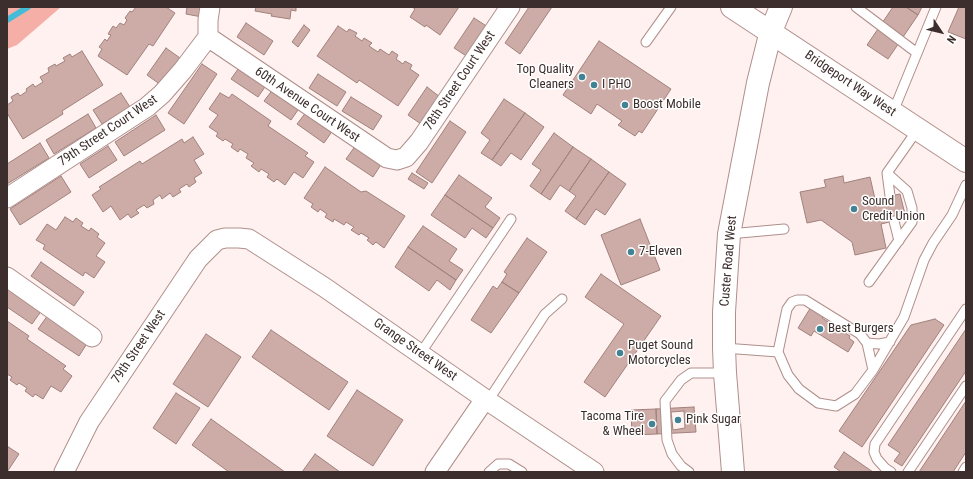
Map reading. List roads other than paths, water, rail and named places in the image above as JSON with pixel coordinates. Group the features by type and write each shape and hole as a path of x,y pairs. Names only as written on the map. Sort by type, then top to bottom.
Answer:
{"main road":[{"name":"Bridgeport Way West","path":"732,7 966,161"},
{"name":"Custer Road West","path":"733,472 724,373 724,312 729,234 758,83 771,32 781,7"}],"street":[{"path":"208,37 210,7"},
{"name":"78th Street Court West","path":"409,154 420,142 510,7"},
{"name":"60th Avenue Court West","path":"208,37 386,158 397,160 406,157 409,154"},
{"name":"79th Street Court West","path":"7,198 148,107 162,94 183,70 208,37"},
{"name":"Grange Street West","path":"231,238 248,239 324,287 594,472"},
{"name":"79th Street West","path":"67,471 80,437 89,422 198,259 218,240 231,238"},
{"path":"7,277 92,337"},
{"path":"435,472 487,400"}],"lane":[{"path":"646,42 671,7"},
{"path":"856,7 917,53"},
{"path":"893,112 936,7"},
{"path":"890,196 886,173 918,129"},
{"path":"869,282 912,222 912,208 907,191 886,173"},
{"path":"873,370 867,343 860,334 805,300 797,300 792,302 787,309 778,352 788,375 799,389 818,403 836,406 855,394 873,370 890,342 904,317 915,283 930,248 952,215 966,185"},
{"path":"420,354 511,219"},
{"path":"894,221 898,241"},
{"path":"729,234 784,229"},
{"path":"487,400 545,314 562,299"},
{"path":"891,472 877,459 874,452 875,444 966,309"},
{"path":"867,343 879,344 890,342"},
{"path":"724,348 778,352"},
{"path":"689,472 681,466 672,454 669,447 667,440 665,401 681,380 691,373 724,373"},
{"path":"908,472 966,386"},
{"path":"489,472 498,464 509,464 522,472"},
{"path":"962,472 966,467"}],"waterway":[{"path":"7,20 28,7"}],"place":[{"name":"Top Quality Cleaners","path":"582,77"},
{"name":"I PHO","path":"594,85"},
{"name":"Boost Mobile","path":"625,105"},
{"name":"Sound Credit Union","path":"854,209"},
{"name":"7-Eleven","path":"631,252"},
{"name":"Best Burgers","path":"820,329"},
{"name":"Puget Sound Motorcycles","path":"620,353"},
{"name":"Pink Sugar","path":"678,420"},
{"name":"Tacoma Tire & Wheel","path":"652,424"}]}
